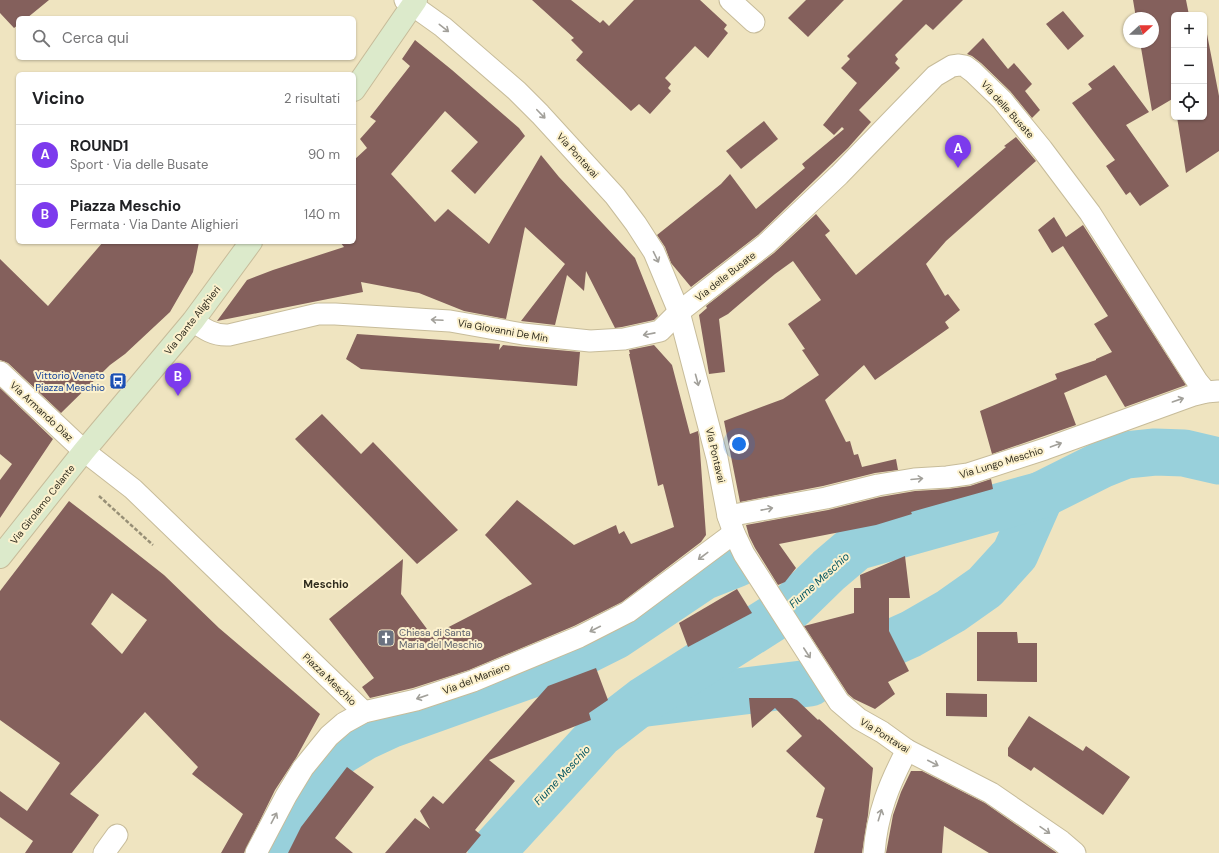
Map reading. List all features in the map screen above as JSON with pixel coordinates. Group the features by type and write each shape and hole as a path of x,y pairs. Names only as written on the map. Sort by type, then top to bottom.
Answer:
{"main road":[{"path":"356,87 411,2"},
{"name":"Via Dante Alighieri","path":"84,451 193,321 250,244"},
{"name":"Via Girolamo Celante","path":"0,558 84,451"}],"street":[{"path":"730,0 754,22"},
{"name":"Via Pontavai","path":"411,2 443,27 517,90 615,196 636,224 654,252 680,312 717,458 731,524 744,554 839,702 859,719 882,732 908,750 991,793 1061,841 1075,853"},
{"name":"Via delle Busate","path":"680,312 766,244 839,175 935,76 952,66 959,65 965,66 973,72 1002,100 1047,155 1090,213 1197,381 1212,392"},
{"name":"Via Giovanni De Min","path":"193,321 214,334 222,336 318,314 334,314 450,320 523,334 590,341 624,339 660,331 680,312"},
{"name":"Via Armando Diaz","path":"0,372 84,451"},
{"name":"Via Lungo Meschio","path":"731,524 878,485 914,479 968,474 1045,449 1194,394 1212,392"},
{"name":"Piazza Meschio","path":"84,451 133,489 364,712"},
{"name":"Via del Maniero","path":"256,853 286,796 303,768 328,736 344,723 364,712 416,700 473,680 579,637 628,612 731,524"},
{"path":"874,853 880,814 893,777 908,750"},
{"path":"104,853 117,835"}],"building":[{"path":"0,0 49,0 29,16 16,16 16,26 14,28 0,13"},
{"path":"532,0 571,0 600,23 603,20 609,26 634,0 700,0 727,25 724,29 728,33 708,58 695,46 665,78 671,84 668,88 671,91 650,114 639,104 631,111 576,60 583,52 571,40 574,38"},
{"path":"806,0 844,0 808,37 788,18"},
{"path":"903,0 963,0 933,30 926,24 895,55 898,59 895,63 900,68 859,110 871,122 848,148 758,235 691,287 671,263 665,247 657,235 721,184 730,174 756,209 805,168 802,164 844,129 842,127 834,135 823,125 857,83 841,68 850,59 847,56"},
{"path":"1133,0 1186,0 1188,12 1171,12 1171,100 1152,111 1141,48 1159,48 1159,12 1135,12"},
{"path":"1063,11 1084,36 1068,50 1046,24"},
{"path":"1207,34 1219,96 1219,151 1186,173 1177,120 1207,120"},
{"path":"983,38 1008,69 1014,63 1032,84 1025,91 1040,110 1032,118 1010,91 981,63 967,54"},
{"path":"415,40 519,128 525,136 475,194 451,171 478,142 445,111 391,174 435,222 448,209 489,244 541,155 559,177 635,258 658,316 654,320 615,328 586,271 584,291 567,275 555,325 521,321 565,264 525,227 506,319 464,311 419,293 361,282 363,292 217,321 247,280 344,247 342,244 356,244 356,158 367,148 360,139 376,121 370,117 410,66 402,59"},
{"path":"1114,65 1149,112 1126,125 1169,186 1140,206 1130,192 1126,195 1106,166 1115,160 1072,103 1092,89 1088,84"},
{"path":"764,121 778,139 741,169 726,151"},
{"path":"1016,137 1036,161 946,241 926,264 945,296 948,294 960,310 945,322 949,328 875,380 864,365 825,400 846,442 850,441 854,455 858,454 862,467 896,459 898,470 875,473 823,486 740,502 724,421 783,399 819,375 802,350 805,349 788,324 821,300 793,261 775,274 728,314 719,319 725,372 709,374 699,315 707,308 706,306 774,253 816,214 830,231 825,235 856,275"},
{"path":"1054,217 1066,237 1083,225 1186,385 1125,407 1106,375 1064,393 1076,425 992,454 980,411 1057,379 1055,374 1096,360 1112,352 1094,324 1108,316 1063,246 1052,253 1038,230"},
{"path":"101,244 199,244 193,272 170,312 125,354 110,365 61,413 8,363 0,360 0,259 48,306"},
{"path":"357,334 500,344 499,350 503,345 580,352 577,386 361,369 346,359"},
{"path":"654,345 672,365 690,434 698,431 706,535 701,542 622,602 574,626 469,670 413,688 370,698 362,687 374,678 329,619 403,559 401,594 427,629 431,637 432,636 437,643 439,632 532,584 485,535 517,500 574,545 616,525 619,534 624,531 631,544 674,527 663,484 658,486 629,354 629,350"},
{"path":"0,388 53,439 0,518 0,480 12,464 0,454"},
{"path":"322,414 361,454 373,442 458,530 417,564 295,439"},
{"path":"991,479 993,489 911,512 912,514 876,525 779,544 796,568 785,582 778,585 755,548 749,536 746,525 828,510 880,497 915,491 970,486"},
{"path":"69,501 164,575 219,628 320,714 296,758 275,790 244,853 221,853 243,814 192,774 198,767 145,712 70,794 99,815 72,853 25,853 33,841 0,817 0,791 27,811 60,763 0,720 0,591","holes":["112,593 147,620 122,654 91,624"]},
{"path":"905,556 910,598 889,598 889,631 909,671 888,682 895,694 875,709 854,699 848,694 804,626 854,613 854,588 861,588 860,575"},
{"path":"737,589 752,613 688,647 679,623"},
{"path":"977,632 1017,632 1018,643 1037,643 1037,682 977,681"},
{"path":"596,668 608,700 589,713 591,720 489,760 515,781 475,830 481,835 466,853 385,853 415,818 430,829 420,811 433,796 443,804 548,686"},
{"path":"946,693 987,694 987,717 946,716"},
{"path":"749,698 792,698 797,700 873,768 862,853 814,853 823,819 816,817 825,788 786,751 802,736 775,708 752,728"},
{"path":"1029,716 1083,751 1086,746 1130,777 1103,815 1034,767 1031,771 1008,756 1008,748"},
{"path":"347,767 374,787 335,838 353,853 288,853 301,827"},
{"path":"911,771 922,771 985,803 1057,853 989,853 944,826 942,853 886,853 893,815 901,792"}],"waterway":[{"name":"Fiume Meschio","path":"491,853 600,734 644,700 792,606 829,570 856,547 1041,495 1101,465 1126,455 1155,452 1184,453 1219,461"},
{"path":"871,652 911,634 951,611 985,587 1015,554 1041,495"},
{"path":"274,853 287,824 305,791 323,766 341,751 364,737 392,724 549,668 583,652 615,636 703,577 736,564"},
{"path":"647,703 810,683"}],"place":[{"name":"ROUND1","path":"958,168"},
{"name":"Vittorio Veneto Piazza Meschio","path":"118,381"},
{"name":"Piazza Meschio","path":"178,396"},
{"name":"Chiesa di Santa Maria del Meschio","path":"386,638"}],"district":[{"name":"Meschio","path":"326,584"}]}
